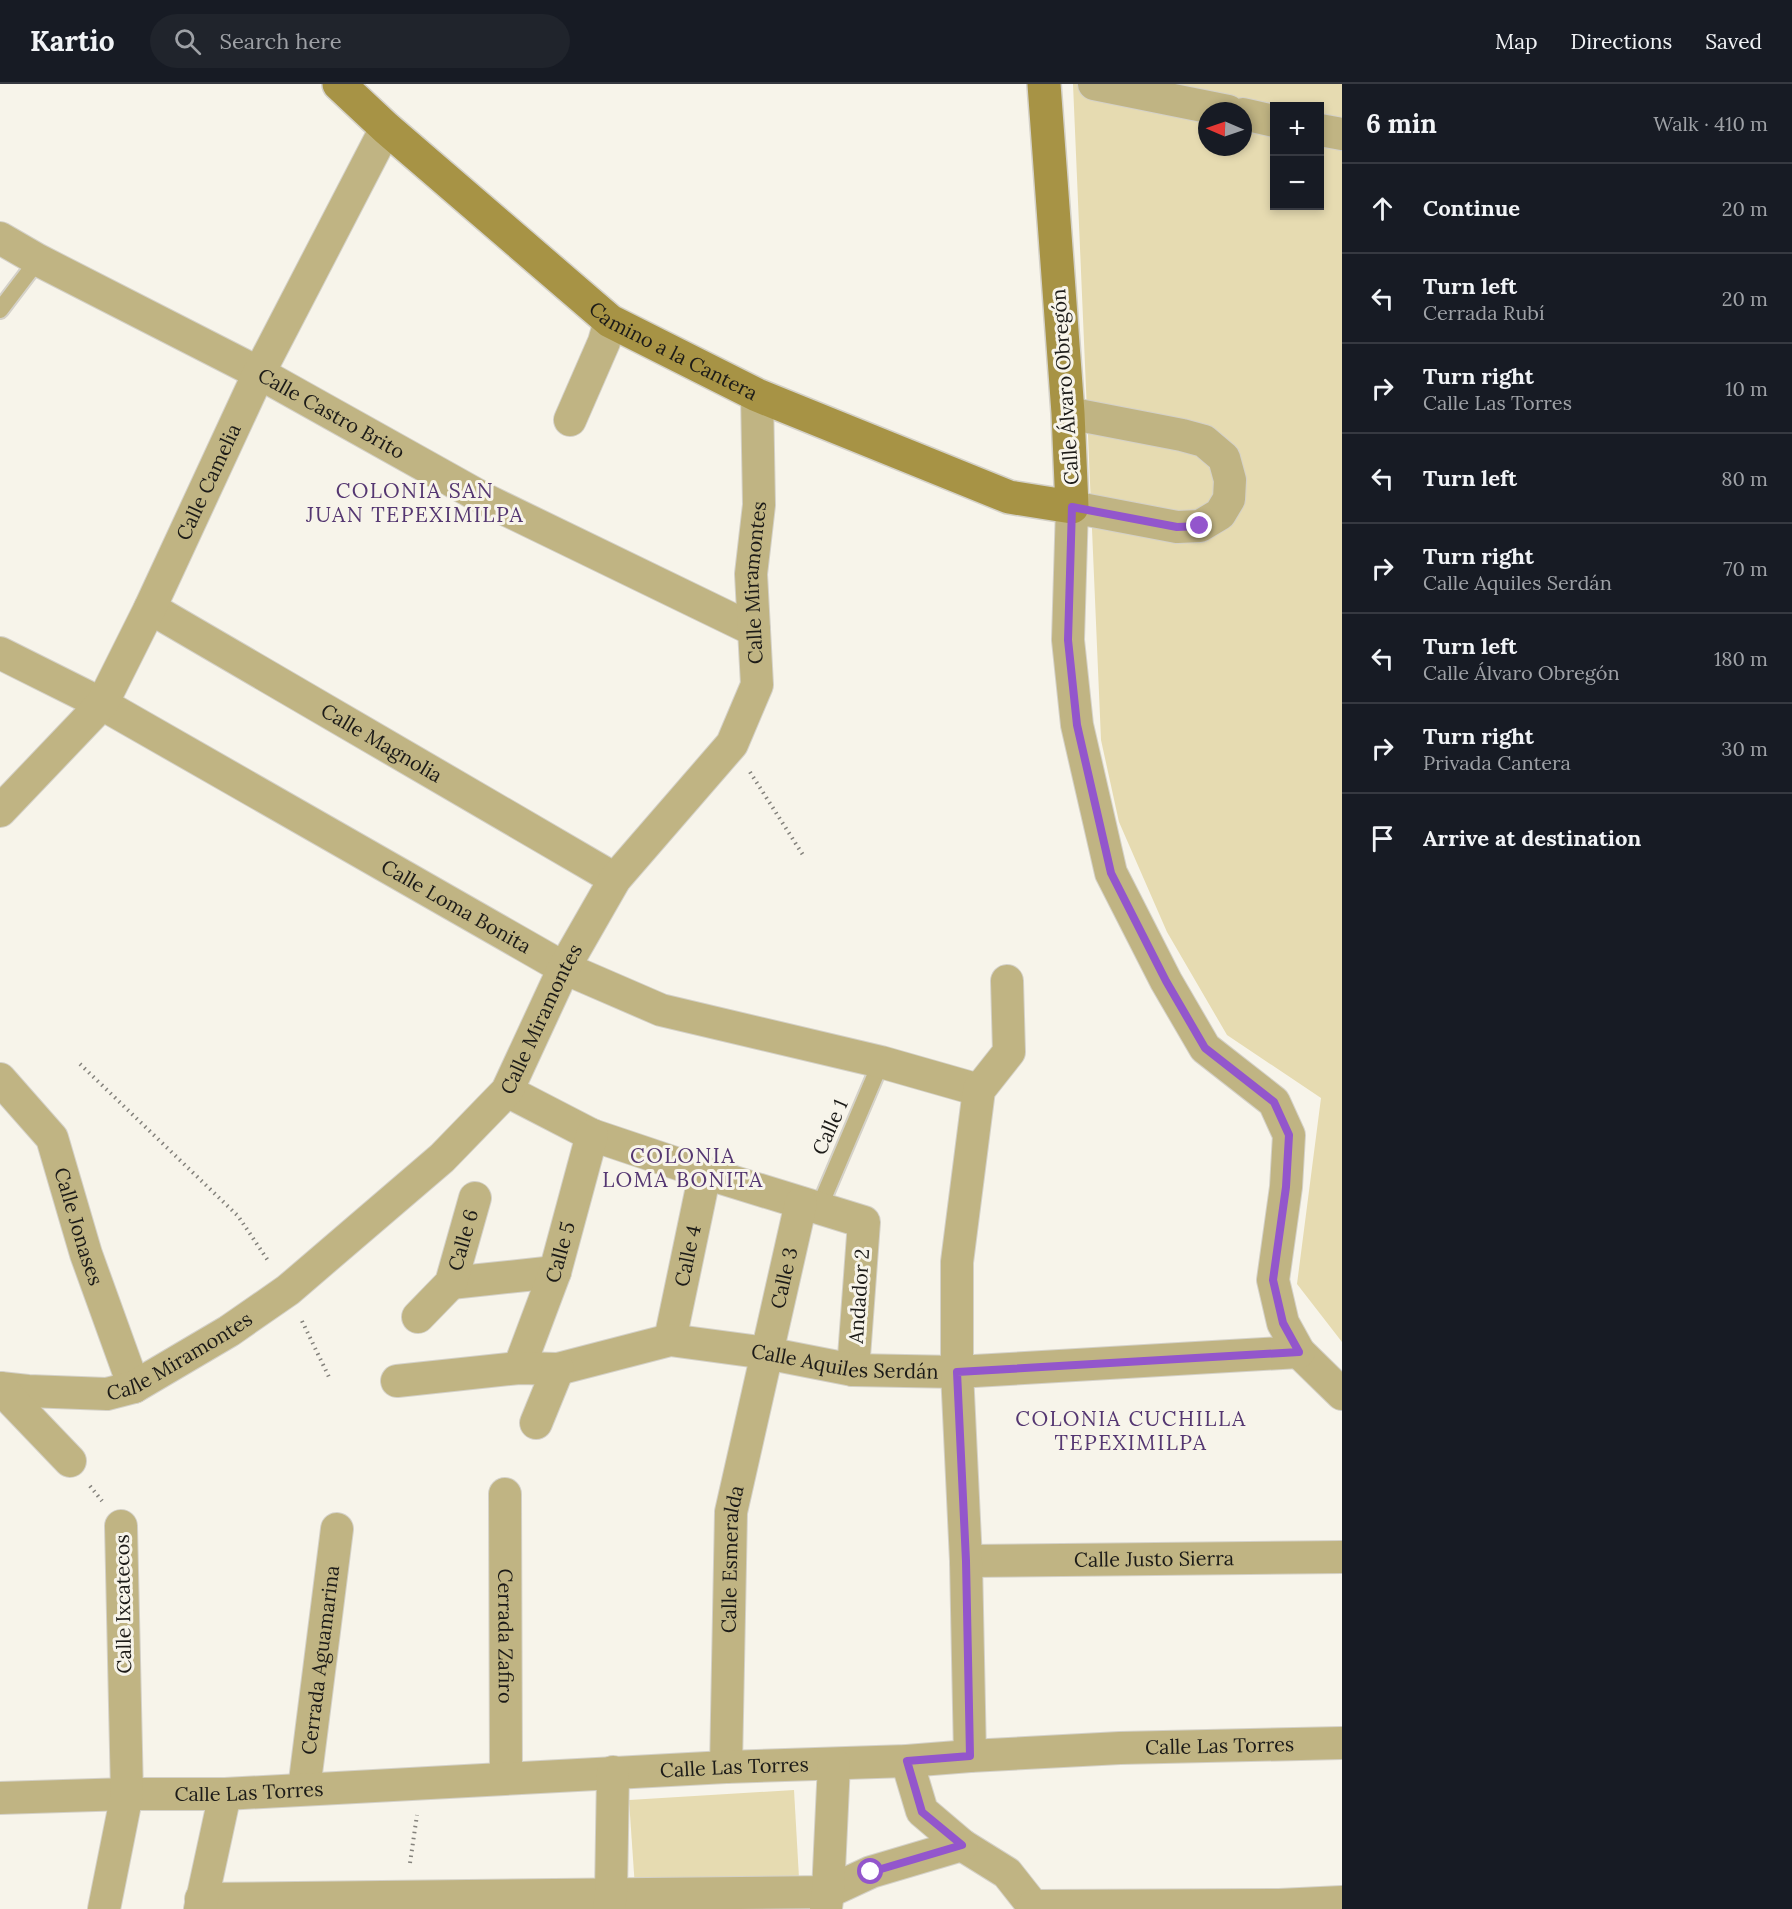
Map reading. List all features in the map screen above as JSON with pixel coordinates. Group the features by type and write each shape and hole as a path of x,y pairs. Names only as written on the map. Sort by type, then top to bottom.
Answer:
{"street":[{"name":"Camino a la Cantera","path":"339,84 386,128 610,321 757,395 1009,497 1072,507"},
{"name":"Calle Álvaro Obregón","path":"1044,84 1068,413 1072,507 1068,640 1076,714 1111,873 1166,981 1205,1048 1274,1102 1289,1135 1286,1187 1273,1280 1283,1323 1299,1352 1342,1394"},
{"path":"1094,84 1198,105"},
{"path":"1252,116 1270,119"},
{"name":"Calle Camelia","path":"0,811 102,704 150,608 259,373 386,128"},
{"path":"1324,131 1342,134"},
{"name":"Calle Castro Brito","path":"0,238 38,260 259,373 488,501 754,630"},
{"path":"570,420 604,342 610,321"},
{"name":"Calle Miramontes","path":"0,1388 107,1394 134,1387 229,1331 288,1290 442,1158 507,1090 564,968 615,879 732,744 757,685 751,574 759,505 757,395"},
{"path":"1068,413 1204,441 1224,458 1230,480 1229,499 1220,514 1200,526 1177,527 1072,507"},
{"name":"Calle Magnolia","path":"150,608 615,879"},
{"name":"Calle Loma Bonita","path":"0,653 102,704 564,968 661,1010 881,1062 979,1090"},
{"path":"970,1756 966,1561 957,1372 957,1262 979,1090 1009,1052 1007,981"},
{"name":"Calle Jonases","path":"0,1079 52,1138 86,1254 134,1387"},
{"path":"507,1090 592,1135 810,1205"},
{"name":"Calle 5","path":"519,1368 555,1272 592,1135"},
{"name":"Calle 4","path":"670,1340 705,1173"},
{"name":"Calle 6","path":"451,1283 476,1198"},
{"name":"Andador 2","path":"810,1205 864,1222 853,1370"},
{"name":"Calle 3","path":"766,1353 810,1205"},
{"path":"418,1317 451,1283 555,1272"},
{"name":"Calle Aquiles Serdán","path":"397,1381 519,1368 558,1369 670,1340 766,1353 853,1370 957,1372 1299,1352"},
{"name":"Calle Esmeralda","path":"726,1767 730,1512 766,1353"},
{"path":"536,1423 558,1369"},
{"path":"0,1388 70,1461"},
{"name":"Cerrada Zafiro","path":"505,1494 506,1779"},
{"name":"Calle Ixcatecos","path":"104,1909 127,1794 121,1526"},
{"name":"Cerrada Aguamarina","path":"304,1789 337,1529"},
{"name":"Calle Justo Sierra","path":"966,1561 1342,1557"},
{"name":"Calle Las Torres","path":"0,1798 225,1794 613,1772 907,1761 1120,1748 1342,1743"},
{"path":"907,1761 922,1812 962,1845 1007,1873 1033,1907 1279,1905 1342,1902"},
{"path":"827,1900 834,1764"},
{"path":"610,1902 613,1772"},
{"path":"225,1794 201,1904 827,1900 871,1872 962,1845"}],"lane":[{"path":"0,310 38,260"},
{"name":"Calle 1","path":"810,1205 881,1062"}],"path":[{"path":"732,744 803,855"},
{"path":"80,1064 238,1216 288,1290 329,1377"},
{"name":"Calle Ixcatecos","path":"70,1461 121,1526"},
{"path":"404,1903 422,1782"}],"shaded area":[{"path":"1073,84 1342,84 1342,1342 1297,1284 1321,1098 1227,1035 1167,932 1119,822 1101,740"},
{"path":"794,1790 799,1878 635,1888 629,1800"}],"district":[{"name":"COLONIA SAN JUAN TEPEXIMILPA","path":"415,503"},
{"name":"COLONIA LOMA BONITA","path":"683,1168"},
{"name":"COLONIA CUCHILLA TEPEXIMILPA","path":"1131,1431"}],"route":[{"path":"871,1872 962,1845 922,1812 907,1761 970,1756 966,1561 957,1372 1299,1352 1283,1323 1273,1280 1286,1187 1289,1135 1274,1102 1205,1048 1166,981 1111,873 1077,725 1068,640 1072,507 1177,527 1200,526"}]}
